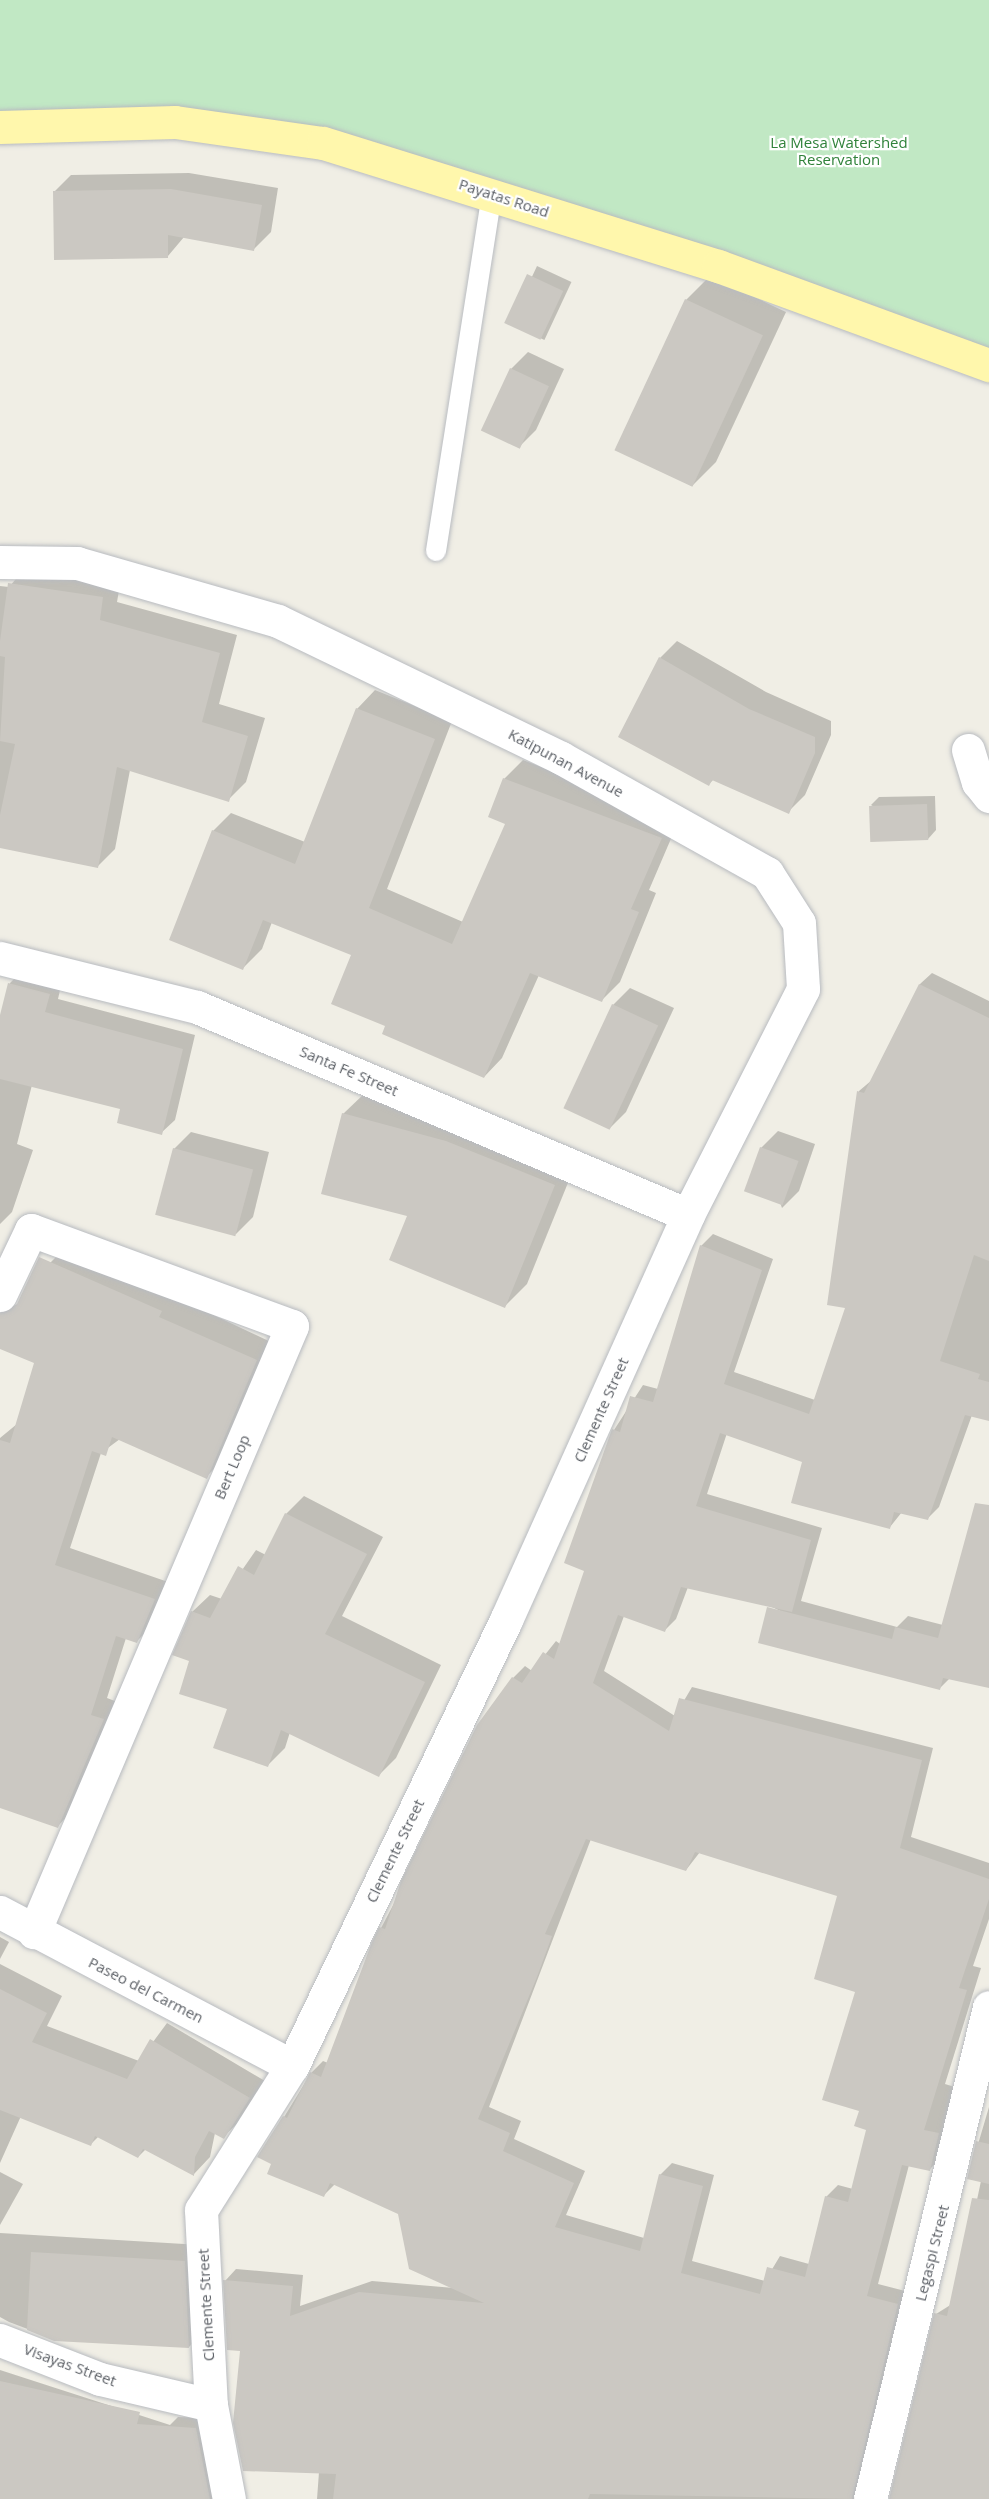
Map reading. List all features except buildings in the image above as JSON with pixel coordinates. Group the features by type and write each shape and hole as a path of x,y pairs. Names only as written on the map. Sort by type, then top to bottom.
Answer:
{"main road":[{"name":"Payatas Road","path":"0,128 175,122 271,132 383,159 718,266 989,365"}],"street":[{"name":"Katipunan Avenue","path":"0,562 78,563 278,621 561,758 767,873 799,923 803,989 688,1215"},
{"path":"968,750 978,782 989,796"},
{"name":"Santa Fe Street","path":"0,958 197,1007 688,1215"},
{"name":"Clemente Street","path":"229,2499 211,2405 201,2210 292,2066 506,1620 688,1215"},
{"name":"Bert Loop","path":"0,1296 31,1230 292,1326 34,1932"},
{"name":"Paseo del Carmen","path":"0,1912 34,1932 292,2066"},
{"name":"Legaspi Street","path":"870,2499 989,2007"},
{"name":"Visayas Street","path":"0,2340 100,2379 211,2405"}],"lane":[{"path":"436,551 492,194"}],"green space":[{"name":"La Mesa Watershed Reservation","path":"0,0 989,0 989,365 323,143 0,127"}]}
